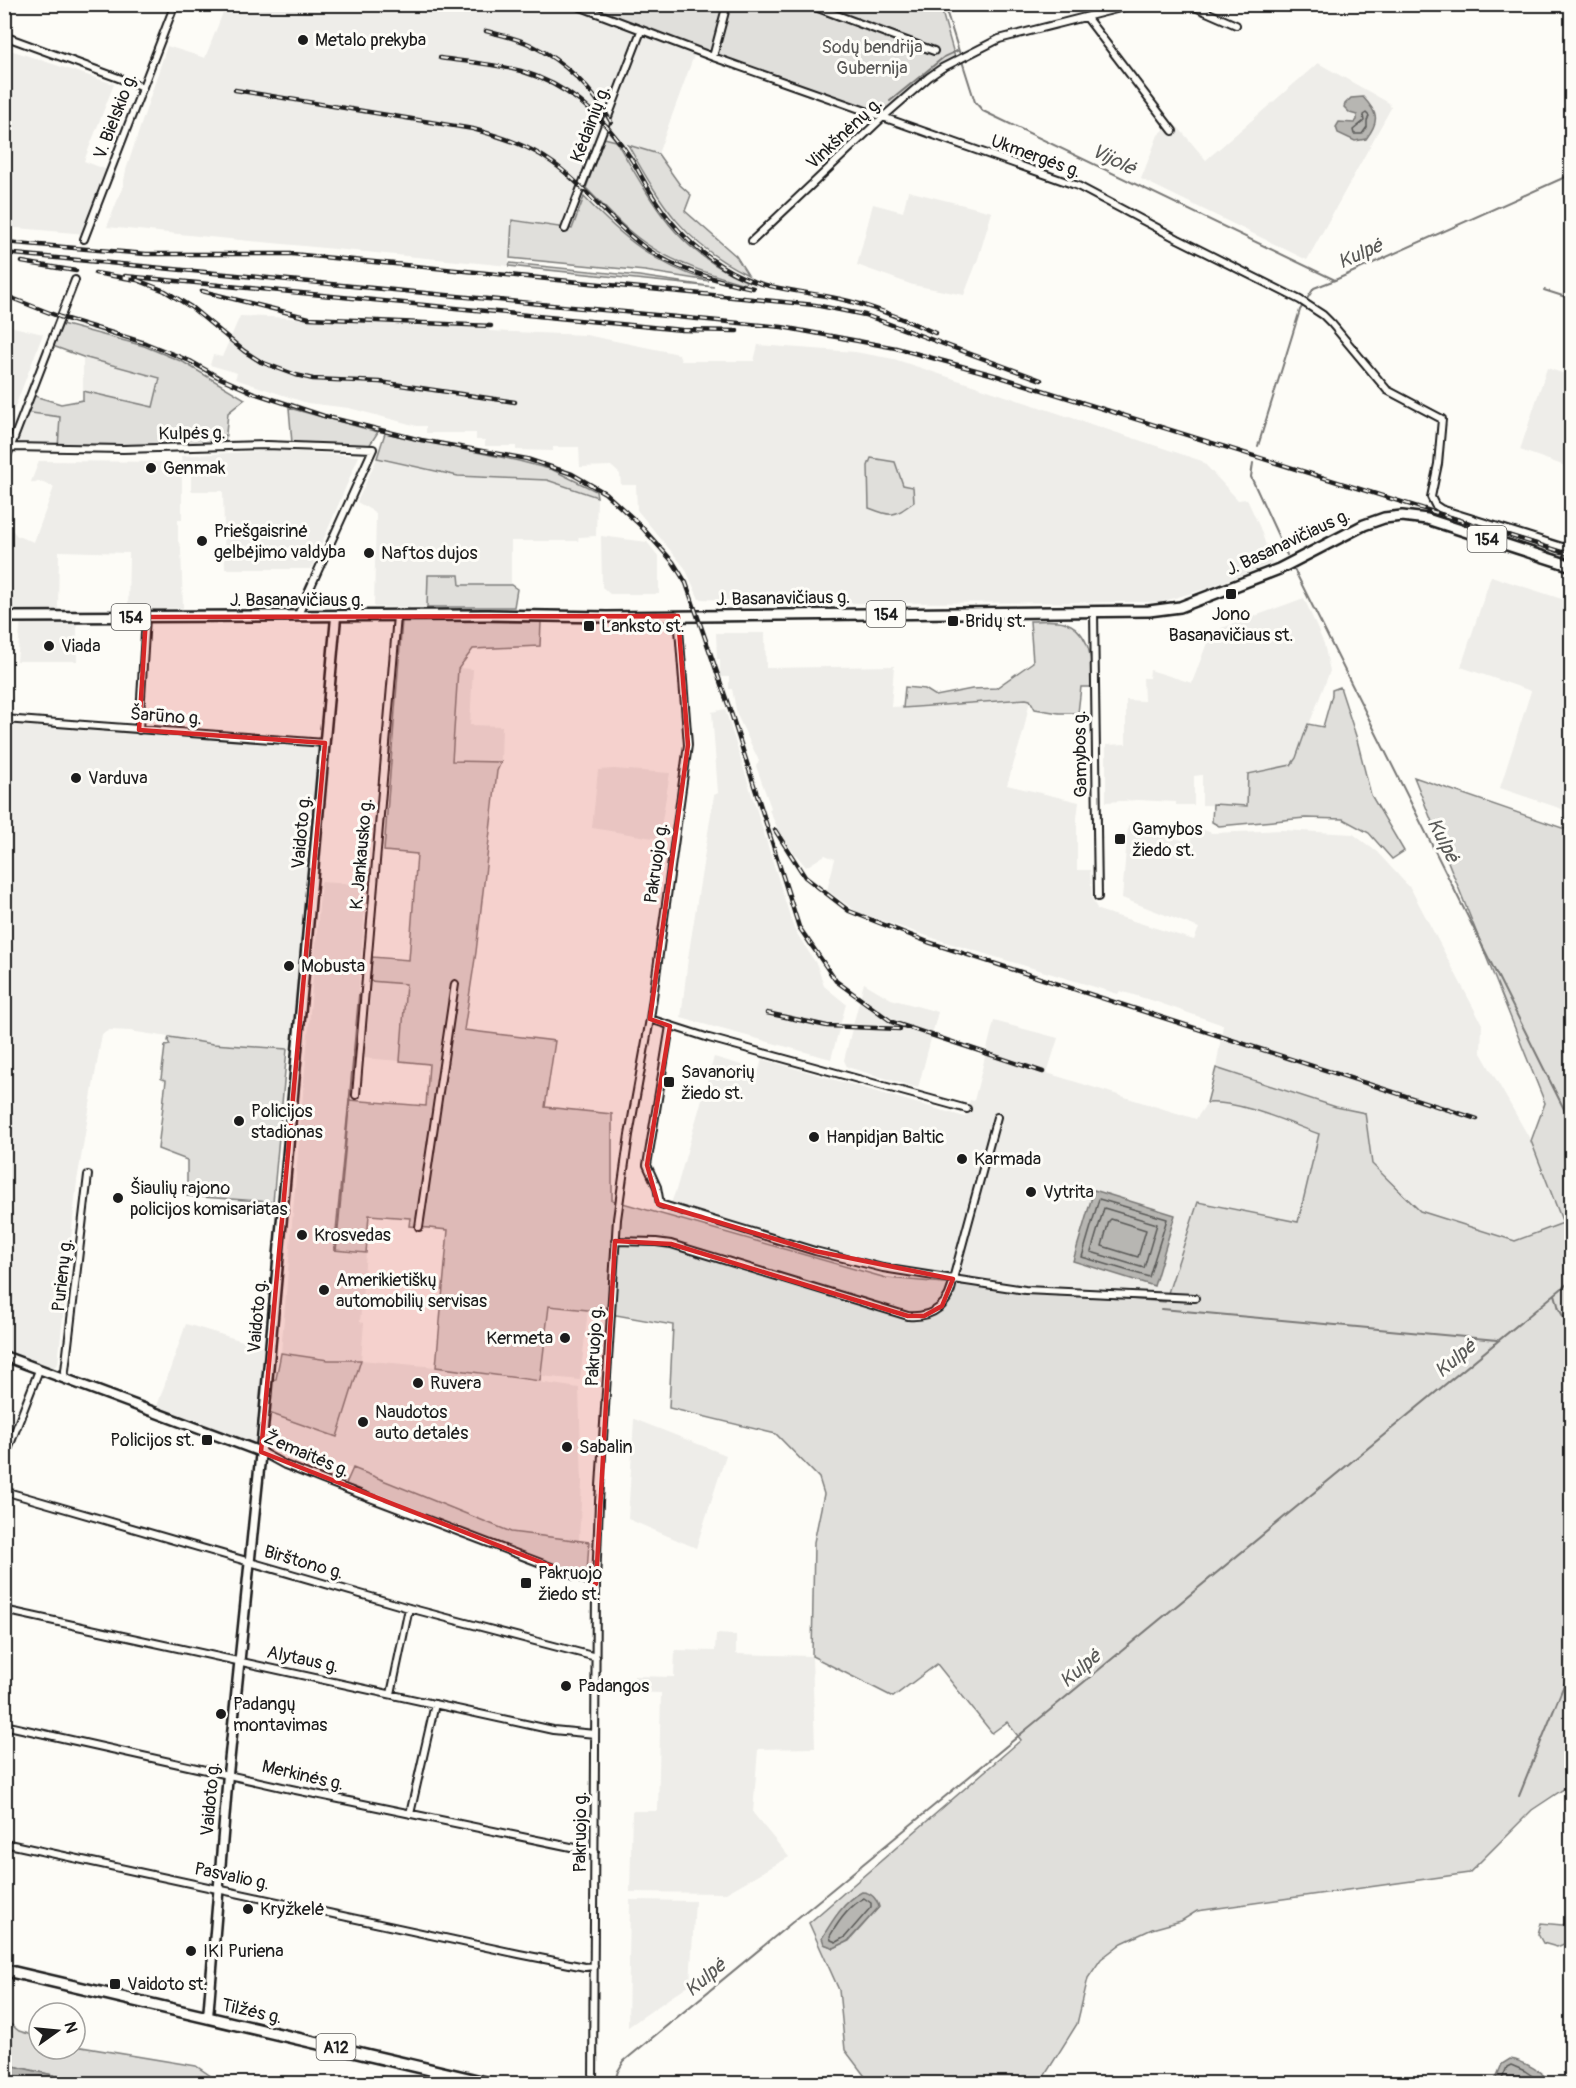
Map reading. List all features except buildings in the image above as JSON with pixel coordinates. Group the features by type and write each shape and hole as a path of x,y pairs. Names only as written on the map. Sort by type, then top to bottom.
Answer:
{"highway":[{"name":"Tilžės g.","path":"4,1970 492,2084"}],"main road":[{"name":"J. Basanavičiaus g.","path":"4,617 678,616 1149,611 1180,607 1279,569 1364,525 1384,518 1402,516 1427,519 1572,566"},
{"name":"Vaidoto g.","path":"208,2017 228,1774 261,1452 336,617"},
{"name":"Žemaitės g.","path":"4,1356 261,1452"}],"street":[{"name":"V. Bielskio g.","path":"84,239 175,4"},
{"name":"Ukmergės g.","path":"573,4 713,57 1078,186 1308,304 1332,324 1387,390 1442,419 1438,464 1431,497 1435,505 1441,509 1572,550"},
{"path":"713,57 727,4"},
{"path":"807,4 934,51"},
{"name":"Vinkšnėnų g.","path":"752,241 883,117 929,77 999,39 1136,4"},
{"path":"1188,4 1236,25"},
{"path":"1087,18 1173,131"},
{"name":"Kėdainių g.","path":"565,229 641,31"},
{"path":"4,36 143,87"},
{"path":"4,464 75,280"},
{"name":"Kulpės g.","path":"11,447 123,449 267,445 374,449 297,617"},
{"name":"Gamybos g.","path":"1094,612 1098,897"},
{"name":"K. Jankausko g.","path":"356,1095 397,616"},
{"name":"Pakruojo g.","path":"593,2084 596,1584 615,1241 624,1166 650,1019 688,745 678,616"},
{"path":"139,730 146,617"},
{"name":"Šarūno g.","path":"4,719 325,743"},
{"path":"419,1227 455,984"},
{"path":"650,1019 967,1109"},
{"path":"670,1026 647,1165 657,1187 660,1204 815,1251 883,1268 1025,1290 1195,1298"},
{"path":"615,1241 671,1244 908,1316 924,1316 942,1306 948,1298 997,1117"},
{"name":"Purienų g.","path":"64,1379 88,1175"},
{"path":"4,1460 39,1370"},
{"name":"Žemaitės g.","path":"261,1452 285,1465 323,1480 596,1584"},
{"name":"Birštono g.","path":"4,1491 409,1608 596,1657"},
{"path":"391,1694 409,1608"},
{"name":"Alytaus g.","path":"4,1610 553,1730 595,1734"},
{"path":"410,1814 435,1704"},
{"name":"Merkinės g.","path":"4,1725 595,1852"},
{"name":"Pasvalio g.","path":"4,1843 519,1954 585,1967 594,1966"}],"highlighted area":[{"path":"678,616 688,745 650,1019 670,1026 647,1165 658,1204 815,1251 953,1279 942,1306 924,1316 908,1316 671,1244 615,1241 596,1584 261,1452 325,743 139,730 146,617"}],"shaded area":[{"path":"226,5 573,5 696,50 658,154 604,138 572,229 512,220 509,266 107,227 123,186 126,170 167,46 205,58"},
{"path":"4,48 114,84 84,161 110,171 86,234 5,227"},
{"path":"1318,63 1389,103 1391,108 1307,260 1141,179 1158,135 1166,128 1170,134 1178,127 1206,160"},
{"path":"908,191 992,212 964,295 913,285 857,265 873,204 903,212"},
{"path":"240,316 380,321 418,326 489,327 489,331 586,335 679,354 681,361 754,361 758,345 855,352 894,359 1202,461 1238,500 1247,499 1272,563 1205,589 1161,602 824,603 699,599 685,568 637,510 636,485 621,485 620,474 611,466 580,467 579,447 553,447 553,451 516,450 516,446 485,446 485,440 476,440 476,433 426,433 426,426 417,426 349,408 307,403 235,379 237,373 210,365 213,355 222,357"},
{"path":"4,325 43,334 5,433"},
{"path":"83,357 161,378 154,407 83,391"},
{"path":"1547,368 1571,376 1571,468 1520,450"},
{"path":"24,412 60,416 58,448 11,447"},
{"path":"274,450 359,456 311,569 225,569 223,491 191,491 191,474 182,474 182,520 178,520 178,541 181,547 183,608 128,610 129,553 59,551 58,611 5,611 5,531 13,531 17,536 34,542 54,487 38,481 31,482 39,461 182,462 181,456"},
{"path":"377,458 458,476 547,480 597,497 596,536 579,537 578,541 511,541 511,585 460,585 428,575 427,607 374,607 376,513 357,502"},
{"path":"601,536 647,542 659,557 659,594 610,594 602,587"},
{"path":"1491,576 1571,602 1571,812 1500,788 1531,691 1461,667"},
{"path":"1304,598 1324,644 1330,671 1291,766 1283,768 1247,806 1202,805 1202,775 1194,776 1194,805 1138,800 1106,802 1106,745 1126,744 1126,700 1144,701 1143,678 1149,678 1150,670 1192,683 1211,632"},
{"path":"77,617 77,661 17,661 21,618"},
{"path":"716,633 765,633 766,668 894,666 891,707 1030,700 1023,733 1007,785 1079,802 1077,870 1090,870 1092,899 1098,910 1194,940 1199,928 1122,898 1128,825 1190,842 1196,827 1212,833 1283,830 1353,834 1377,852 1411,889 1482,1024 1481,1053 1531,1141 1564,1223 1515,1241 1420,1211 1372,1164 1365,1113 1336,1107 1216,1068 1223,1025 1154,1001 1120,991 1118,994 936,939 857,912 827,890 835,859 825,855 806,867 782,838 769,810 771,808 756,766 759,761 737,715 732,689 729,689 729,677 720,677"},
{"path":"458,668 473,669 470,725 502,726 501,762 452,761"},
{"path":"725,709 794,929 817,965 824,986 846,1004 831,1059 681,1018 688,958 714,795 718,793 712,712"},
{"path":"5,719 325,743 298,1050 213,1044 130,1031 110,1030 102,1034 77,1181 58,1364 54,1367 5,1351"},
{"path":"598,770 670,773 659,839 592,828"},
{"path":"321,882 367,885 334,1249 366,1253 360,1322 364,1323 361,1360 436,1367 579,1388 582,1483 579,1541 511,1532 289,1444 285,1455 268,1445 269,1413 337,1437 360,1360 328,1360 281,1353"},
{"path":"370,981 406,984 400,1061 363,1058"},
{"path":"864,983 891,999 938,1012 918,1088 847,1067 844,1060"},
{"path":"994,1021 1058,1038 1047,1073 1196,1119 1207,1103 1221,1102 1278,1118 1319,1134 1298,1223 1198,1202 1166,1302 886,1278 666,1216 676,1190 714,1057 759,1070 762,1059 965,1117 970,1100 974,1101"},
{"name":"Kermeta","path":"549,1306 588,1310 580,1380 541,1376"},
{"path":"186,1324 270,1349 261,1452 155,1412"},
{"path":"634,1419 726,1455 696,1548 628,1519"},
{"path":"716,1634 736,1635 736,1654 812,1656 815,1748 758,1749 753,1813 789,1857 726,1893 630,1892 632,1811 658,1811 661,1693 634,1692 634,1676 674,1677 675,1650 715,1651"},
{"path":"630,1900 695,1901 690,1984 628,2027"}],"green space":[{"name":"Sodų bendrija Gubernija","path":"573,5 940,5 956,61 942,68 883,117"},
{"path":"604,138 616,141 655,205 683,240 721,269 746,281 745,284 693,268 668,257 645,243 614,217 586,188"},
{"path":"628,145 658,154 680,185 691,195 685,211 736,256 748,275 707,250 677,221 652,186"},
{"path":"584,197 612,225 640,248 672,267 709,281 645,271 510,258 512,220 572,229"},
{"path":"510,263 639,276 714,287 509,266"},
{"path":"58,323 144,346 183,362 245,399 228,413 225,443 58,448 60,417 24,412 31,395 61,404 83,400 83,391 153,407 160,378 83,357 50,345"},
{"path":"289,408 378,432 369,446 292,443"},
{"path":"385,433 553,470 596,491 597,497 547,480 458,476 377,458"},
{"path":"871,458 895,462 903,485 913,487 914,502 893,514 869,508 868,466"},
{"path":"428,575 459,575 460,585 511,585 517,589 514,607 427,607"},
{"path":"402,621 541,622 540,646 473,649 458,669 452,761 501,762 497,771 476,952 464,1030 555,1041 545,1107 612,1114 612,1200 886,1278 1165,1302 1198,1202 1298,1222 1319,1134 1249,1109 1220,1103 1207,1103 1216,1068 1336,1107 1365,1113 1372,1164 1420,1211 1515,1241 1563,1223 1531,1141 1545,1103 1414,777 1571,831 1571,1784 1532,1810 1469,1873 1197,1911 1181,1921 1152,1929 1122,1943 1101,1959 1088,1978 1077,2024 1040,2083 870,2083 845,2050 839,1990 809,1923 1021,1740 1007,1722 992,1733 937,1664 893,1697 812,1656 814,1542 824,1494 819,1478 776,1434 669,1408 673,1325 588,1310 549,1306 540,1381 436,1367 448,1230 409,1226 410,1218 369,1215 366,1253 334,1250 349,1100 426,1106 429,1064 400,1061 406,984 370,981 372,957 409,960 417,854 384,851","holes":["879,1907 849,1941 834,1948 824,1944"]},
{"path":"1030,621 1064,622 1073,626 1085,640 1091,658 1095,687 1081,687 1078,713 1035,709 1030,700 1026,699 903,708 905,687 925,689 936,696 972,689 996,688 1033,662"},
{"path":"1340,687 1356,736 1371,795 1404,851 1392,859 1369,833 1343,819 1305,818 1219,826 1212,822 1213,804 1247,806 1248,774 1291,765 1296,758 1308,724 1323,727 1332,690"},
{"path":"169,1037 213,1044 287,1049 273,1202 187,1196 187,1160 158,1149 166,1080 161,1079 165,1046 170,1045"},
{"path":"281,1353 328,1360 361,1360 337,1437 269,1413 272,1380 276,1379"},
{"path":"353,1468 511,1532 589,1542 587,1573 584,1576 506,1550 344,1488"},
{"path":"1571,1922 1571,1941 1557,1947 1543,1943 1538,1934 1541,1923 1562,1925"},
{"path":"4,2019 19,2031 27,2033 27,2061 87,2061 87,2048 196,2066 221,2083 87,2083 5,2064"}],"water":[{"path":"1363,97 1372,108 1375,122 1366,139 1355,141 1338,133 1336,127 1339,122 1354,123 1357,120 1357,115 1350,113 1344,107 1351,98"},
{"path":"1094,1190 1175,1215 1154,1286 1073,1261"},
{"path":"862,1892 873,1896 879,1907 848,1941 834,1948 824,1944 822,1938 834,1918 844,1906"},
{"path":"1510,2059 1533,2068 1551,2083 1494,2083 1502,2064"},
{"path":"5,2064 87,2083 5,2083"}],"waterway":[{"name":"Vijolė","path":"944,4 975,102 983,111 1335,280"},
{"path":"890,101 944,57 957,51"},
{"name":"Kulpė","path":"1258,446 1300,310 1314,288 1572,174"},
{"path":"1544,290 1572,299"},
{"name":"Kulpė","path":"1253,463 1251,477 1287,555"},
{"name":"Kulpė","path":"1293,567 1572,1125"},
{"path":"336,1249 359,995"},
{"name":"Kulpė","path":"614,2084 624,2061 1572,1280"},
{"path":"1555,1294 1559,1309 1572,1332"},
{"path":"1162,1309 1497,1340"},
{"path":"1519,1796 1572,1665"}],"railway":[{"path":"486,31 526,43 555,59 577,77 596,98 611,122"},
{"path":"440,58 521,71 554,85 583,104 620,142 654,198 679,231 704,254 737,275 765,285 864,305 935,333"},
{"path":"235,90 473,129 514,142 534,151 565,172 631,236 668,262 696,273 753,288"},
{"path":"4,242 146,254 292,254 815,305 865,315 1041,380"},
{"path":"4,253 782,327 896,348 994,375 1572,555"},
{"path":"22,262 76,271"},
{"path":"95,273 137,280 165,291 191,307 244,351 261,362 296,375 313,379 380,382 515,402"},
{"path":"125,276 682,330 737,331"},
{"path":"202,291 309,318 491,326"},
{"path":"4,295 60,317 145,343 190,361 254,393 324,416 421,440 527,459 572,474 605,493 639,524 673,562 686,583 732,716 799,927 836,981 892,1022 1043,1072"},
{"path":"775,830 805,877 849,911 928,942 1477,1119"},
{"path":"767,1013 827,1026 900,1029"}],"place":[{"name":"Metalo prekyba","path":"303,40"},
{"name":"Genmak","path":"151,468"},
{"name":"Priešgaisrinė gelbėjimo valdyba","path":"202,541"},
{"name":"Naftos dujos","path":"369,553"},
{"name":"Jono Basanavičiaus st.","path":"1231,594"},
{"name":"Bridų st.","path":"953,621"},
{"name":"Lanksto st.","path":"589,626"},
{"name":"Viada","path":"49,646"},
{"name":"Varduva","path":"76,778"},
{"name":"Gamybos žiedo st.","path":"1120,839"},
{"name":"Mobusta","path":"289,966"},
{"name":"Savanorių žiedo st.","path":"669,1082"},
{"name":"Policijos stadionas","path":"239,1121"},
{"name":"Hanpidjan Baltic","path":"814,1137"},
{"name":"Karmada","path":"962,1159"},
{"name":"Vytrita","path":"1031,1192"},
{"name":"Šiaulių rajono policijos komisariatas","path":"118,1198"},
{"name":"Krosvedas","path":"302,1235"},
{"name":"Amerikietiškų automobilių servisas","path":"324,1290"},
{"name":"Kermeta","path":"565,1338"},
{"name":"Ruvera","path":"418,1383"},
{"name":"Naudotos auto detalės","path":"363,1422"},
{"name":"Policijos st.","path":"207,1440"},
{"name":"Sabalin","path":"567,1447"},
{"name":"Pakruojo žiedo st.","path":"526,1583"},
{"name":"Padangos","path":"566,1686"},
{"name":"Padangų montavimas","path":"221,1714"},
{"name":"Kryžkelė","path":"248,1909"},
{"name":"IKI Puriena","path":"191,1951"},
{"name":"Vaidoto st.","path":"115,1984"}]}
